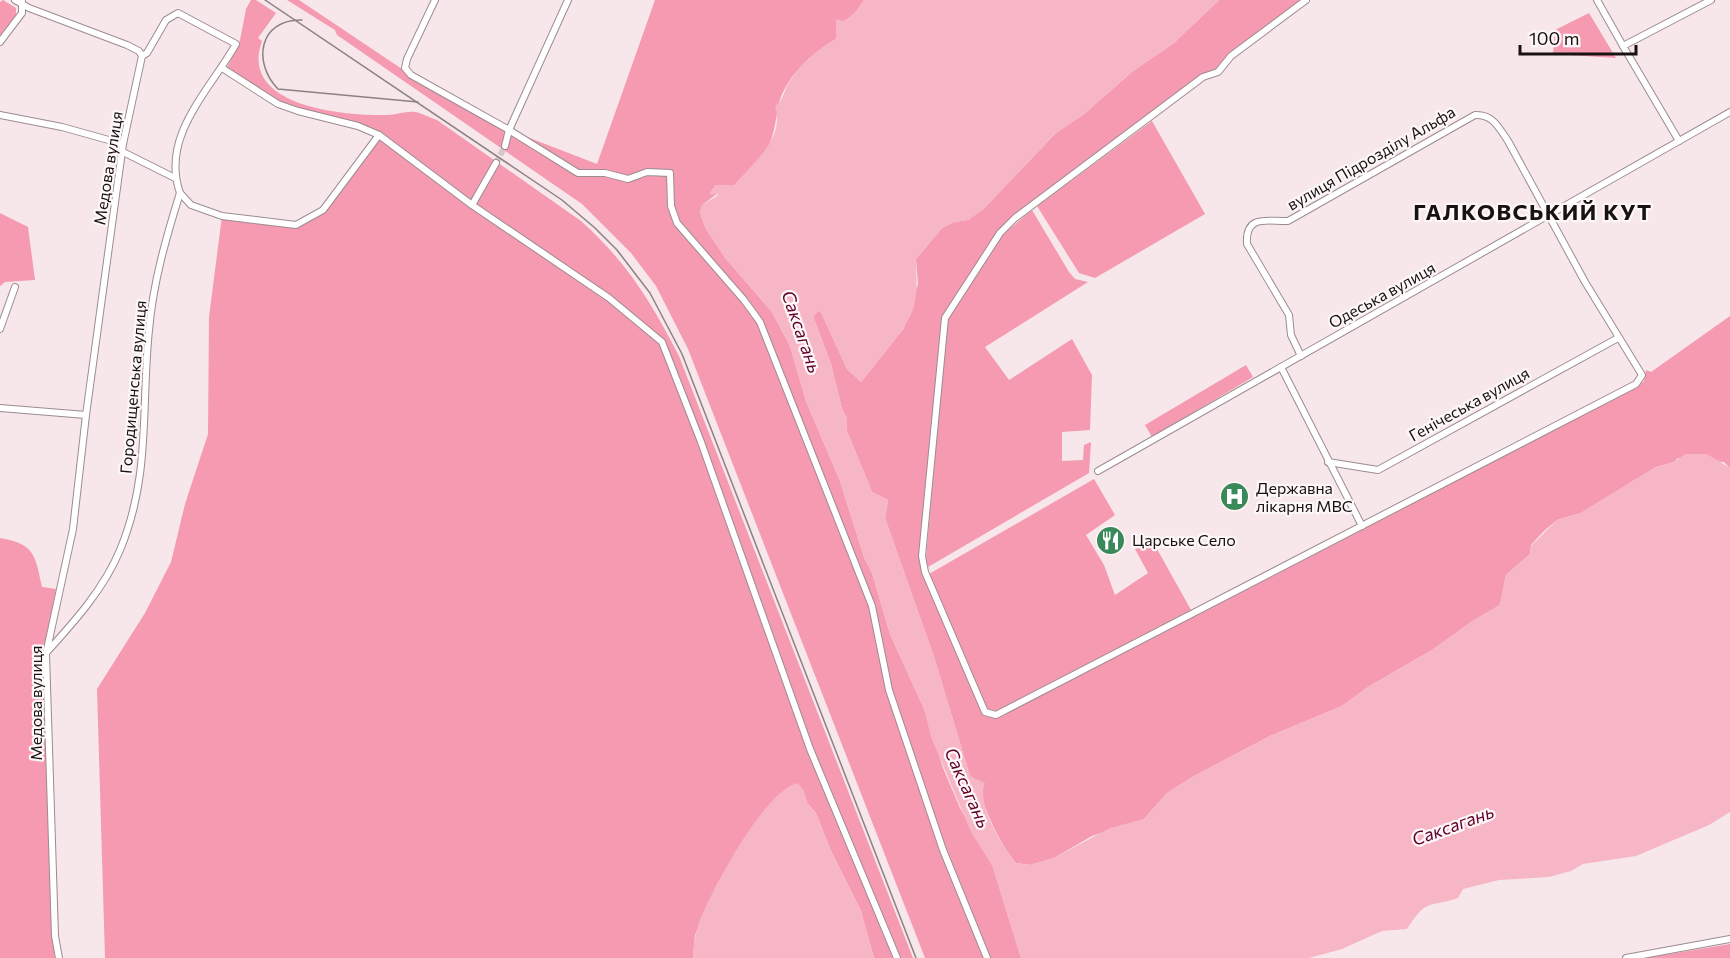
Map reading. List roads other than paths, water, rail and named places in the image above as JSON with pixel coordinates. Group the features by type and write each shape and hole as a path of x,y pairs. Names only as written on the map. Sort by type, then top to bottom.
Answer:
{"street":[{"path":"435,0 406,59 405,68 411,75 509,130 578,173 605,173 628,179 647,172 670,173 671,206 677,223 744,300 760,322 872,606 889,690 943,850 987,958"},
{"path":"505,146 509,130 568,0"},
{"path":"1281,367 1362,526 996,715 985,712 925,572 922,556 945,318 1000,233 1024,212 1203,78 1218,72 1231,56 1306,0"},
{"path":"1597,0 1679,141"},
{"path":"1623,46 1711,0"},
{"path":"0,42 22,13 20,1"},
{"path":"20,1 127,45 139,51 142,56 147,53 166,20 178,13 236,44 222,69 208,86 180,136 175,178 180,193 192,205 222,216 296,225 323,210 379,135"},
{"name":"Медова вулиця","path":"59,958 55,936 46,654 73,529 123,144 142,56"},
{"path":"222,69 278,104 358,126 379,135 472,205 609,298 662,342 702,442 810,749 897,958"},
{"name":"Одеська вулиця","path":"1098,471 1730,112"},
{"name":"вулиця Підрозділу Альфа","path":"1301,356 1292,335 1289,315 1247,243 1250,229 1260,219 1288,221 1475,115 1484,114 1493,120 1513,151 1618,338 1641,371 1641,379 1636,384 1362,526"},
{"path":"0,115 62,127 123,144"},
{"path":"123,152 175,178"},
{"path":"472,205 496,163"},
{"name":"Городищенська вулиця","path":"46,654 74,622 107,575 128,530 135,506 146,432 148,332 153,295 180,193"},
{"path":"0,329 15,287"},
{"name":"Генічеська вулиця","path":"1328,462 1378,470 1618,338"},
{"path":"0,408 86,416"},
{"path":"1626,958 1730,939"}],"water":[{"name":"Саксагань","path":"864,0 1219,0 1174,43 1133,71 1084,114 1056,133 984,209 968,220 954,222 942,228 916,259 916,294 911,315 861,382 847,369 820,310 813,316 831,364 842,409 847,419 847,431 872,492 888,500 885,518 934,657 970,776 985,783 983,792 987,813 1004,847 1016,863 1030,865 1054,858 1110,828 1144,819 1167,793 1194,776 1270,736 1342,706 1368,687 1432,650 1474,620 1500,605 1506,575 1530,554 1531,546 1557,520 1581,513 1656,467 1674,462 1685,454 1707,454 1730,468 1730,812 1709,825 1636,856 1583,864 1571,871 1549,877 1499,880 1463,889 1458,898 1424,908 1407,929 1382,931 1342,949 1309,958 1021,958 993,867 971,832 931,737 924,709 890,634 872,573 864,557 840,481 806,401 790,346 772,312 726,259 706,229 700,213 702,205 717,196 718,193 709,194 715,185 735,185 766,150 776,129 775,106 781,100 791,79 808,59 836,39 836,19 843,21 847,19"},
{"path":"798,783 804,791 808,804 816,813 831,851 861,911 874,958 693,958 701,918 730,860 771,802 785,789"}],"tunnel":[{"path":"496,163 505,146"}],"tram line":[{"path":"265,0 562,200 617,250 650,293 682,354 916,958"},
{"path":"302,20 276,27 264,44 265,67 278,89 418,102"}],"place":[{"name":"Державна лікарня МВС","path":"1235,497"},
{"name":"Царське Село","path":"1111,540"}],"district":[{"name":"ГАЛКОВСЬКИЙ КУТ","path":"1533,212"}]}
